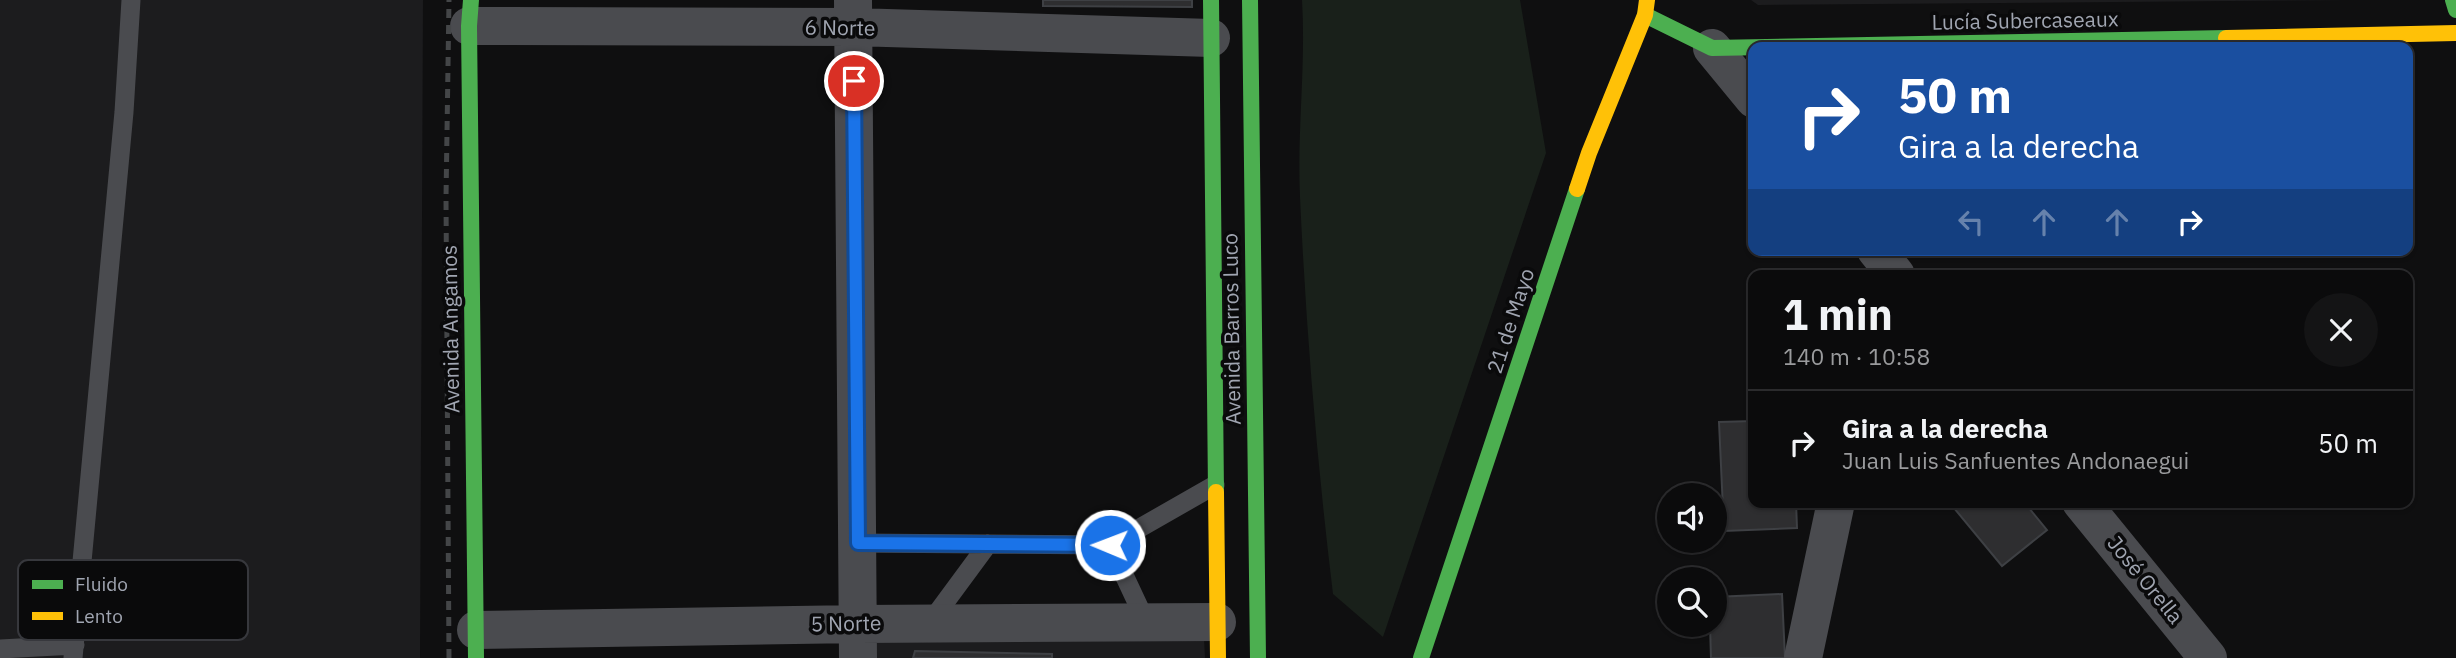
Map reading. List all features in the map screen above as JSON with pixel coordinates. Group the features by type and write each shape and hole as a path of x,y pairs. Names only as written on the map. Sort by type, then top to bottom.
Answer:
{"street":[{"name":"Avenida Barros Luco","path":"1211,0 1217,640"},
{"name":"Avenida Barros Luco","path":"1250,0 1258,658"},
{"path":"2453,0 2456,10"},
{"name":"Lucía Subercaseaux","path":"1646,7 1712,48 1748,47"},
{"name":"21 de Mayo","path":"1421,658 1589,153 1646,7"},
{"name":"6 Norte","path":"470,13 853,14 1211,38"},
{"name":"Avenida Angamos","path":"470,13 476,644"},
{"path":"853,14 859,641"},
{"name":"Lucía Subercaseaux","path":"2010,42 2456,33"},
{"path":"1712,48 1748,92"},
{"path":"1881,256 1892,270"},
{"path":"1803,658 1835,508"},
{"name":"José Orella","path":"2086,508 2208,658"},
{"name":"5 Norte","path":"476,644 859,641 929,624 1146,622 1217,640"}],"lane":[{"path":"82,560 124,112 131,0"},
{"path":"858,543 1110,545 1215,485"},
{"path":"929,624 988,544"},
{"path":"1110,545 1146,622"},
{"path":"0,649 74,651"}],"shaded area":[{"path":"0,0 423,0 420,658 0,658"},
{"path":"1302,0 1520,0 1546,153 1383,637 1333,594 1317,446 1302,247 1299,172"},
{"path":"1751,0 2353,0 1758,5"},
{"path":"867,638 1204,638 1205,658 867,658"}],"building":[{"path":"1043,0 1192,0 1192,7 1043,6"},
{"path":"1748,421 1748,508 1796,508 1797,528 1727,531 1727,483 1722,483 1719,422"},
{"path":"1954,508 2029,508 2047,530 2002,566"},
{"path":"1782,594 1785,658 1711,658 1710,637 1727,637 1727,596"},
{"path":"915,651 1052,654 1052,658 913,658"}],"railway":[{"path":"449,0 446,198 449,658"}],"traffic: fast":[{"path":"471,0 469,26 476,658"},
{"path":"1211,0 1216,492"},
{"path":"1250,0 1258,658"},
{"path":"2453,0 2456,10"},
{"path":"1645,15 1712,48 1748,47"},
{"path":"2020,42 2226,38"},
{"path":"1421,658 1577,189"}],"traffic: slow":[{"path":"1577,189 1645,15 1647,0"},
{"path":"2226,38 2456,33"},
{"path":"1216,492 1218,658"}],"route":[{"path":"854,81 858,543 1110,545"}]}
